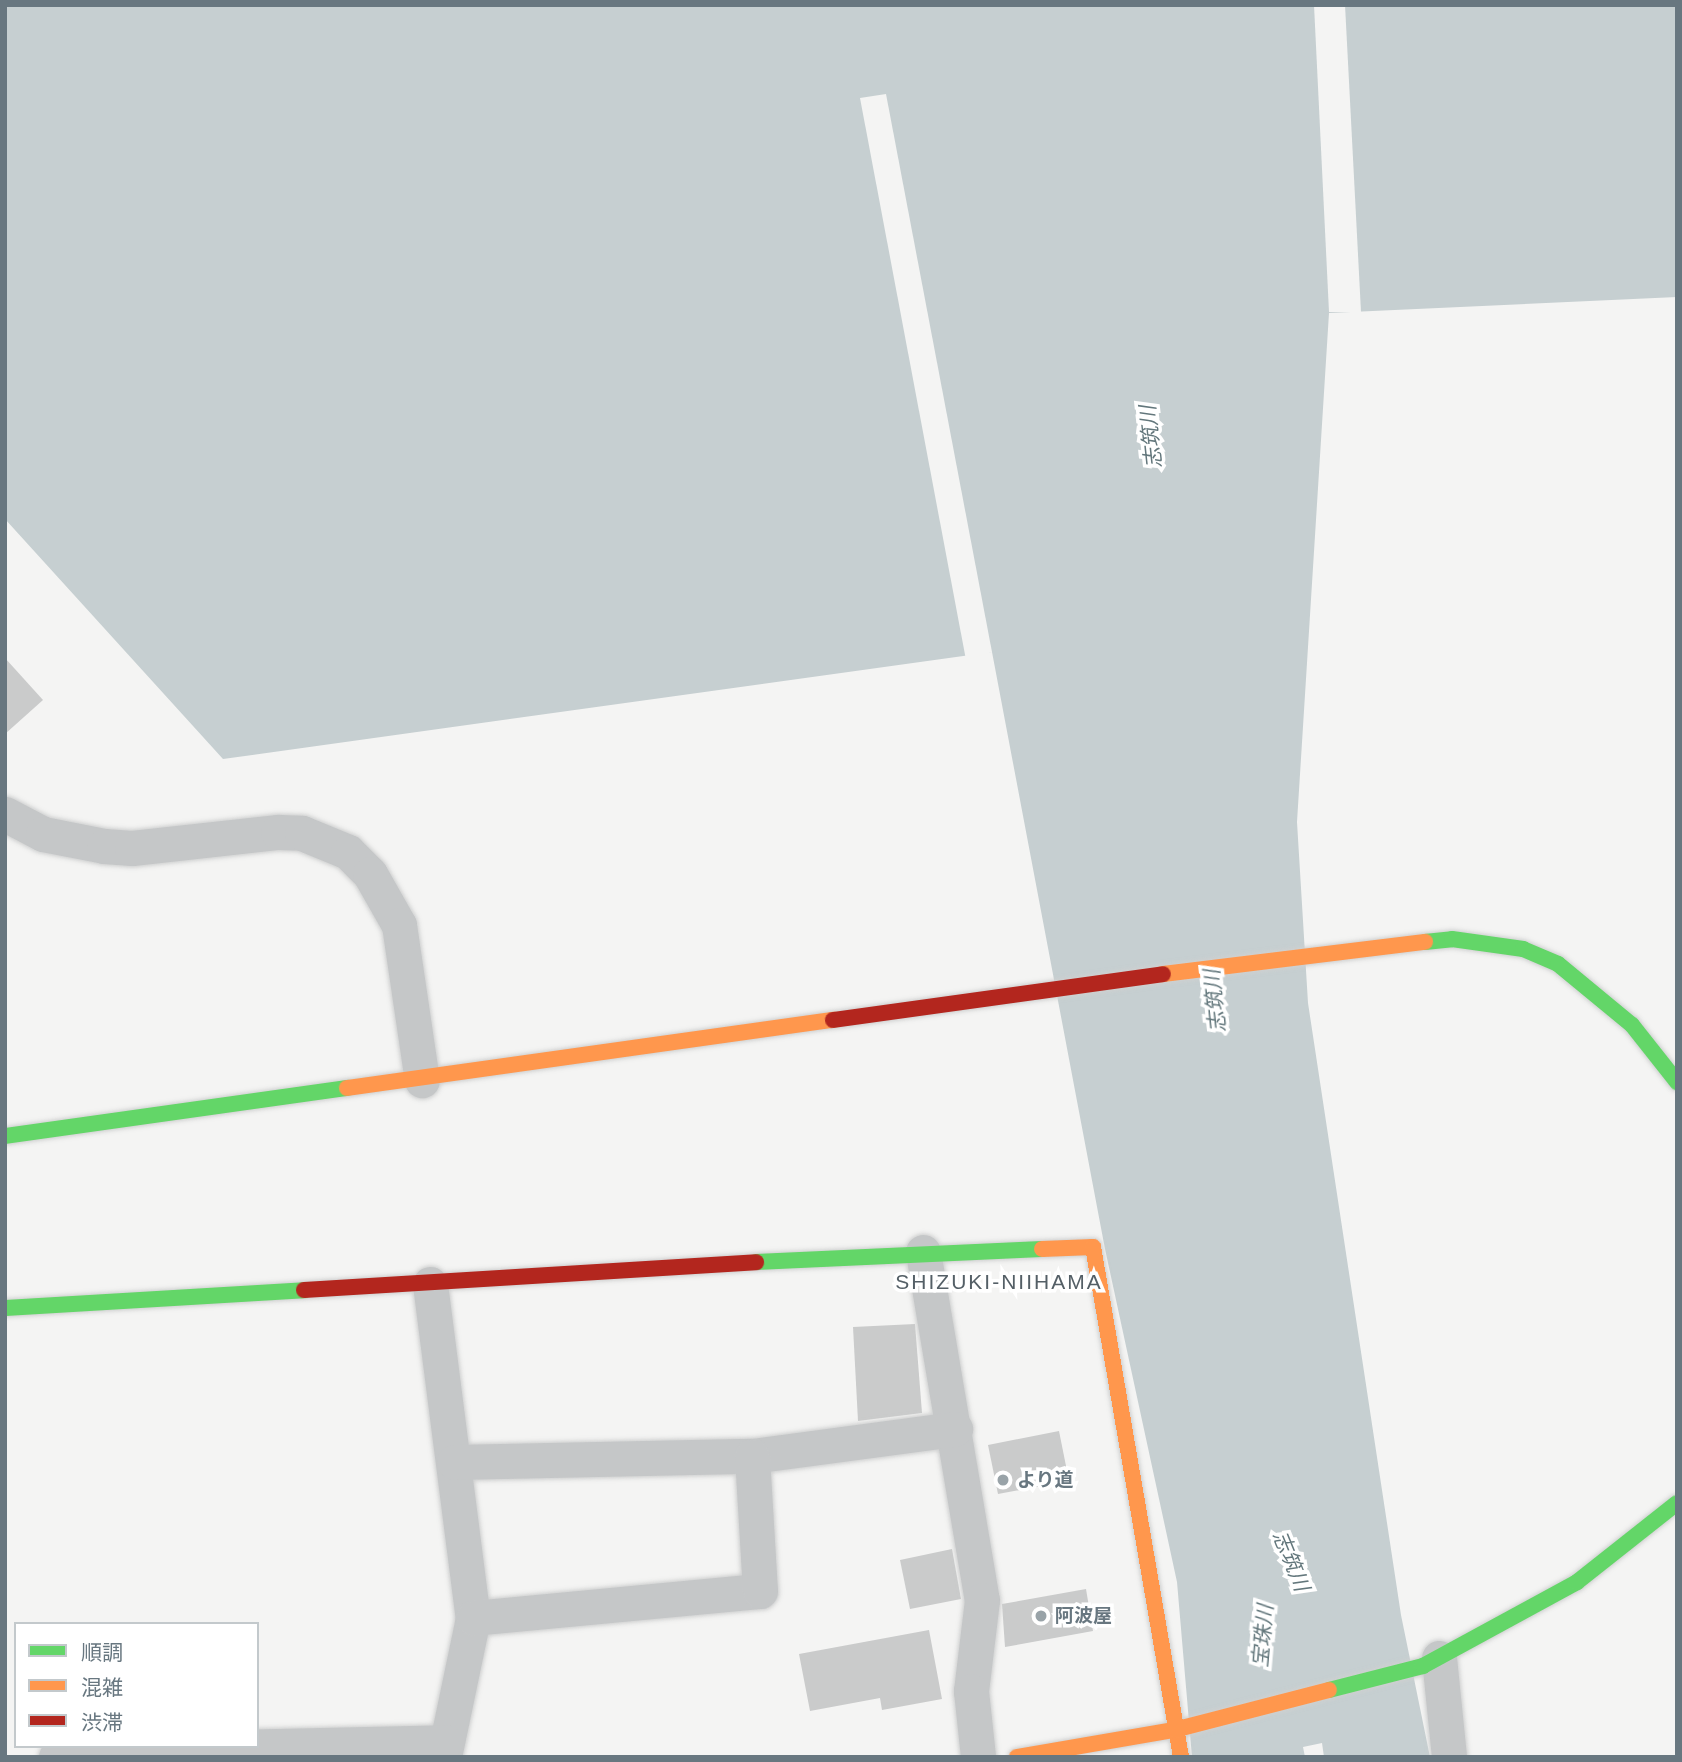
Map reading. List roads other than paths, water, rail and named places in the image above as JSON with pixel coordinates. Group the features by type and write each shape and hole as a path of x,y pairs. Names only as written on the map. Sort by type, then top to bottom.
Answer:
{"main road":[{"path":"5,1136 1319,953 1452,939 1523,949 1590,985 1632,1025 1677,1082"},
{"path":"5,1308 923,1252 1093,1247 1180,1728 1181,1757"},
{"path":"1017,1757 1180,1728 1431,1662 1577,1582 1677,1503"}],"street":[{"path":"5,814 43,834 103,846 145,847 278,832 302,834 348,852 370,874 399,925 422,1080"},
{"path":"923,1252 982,1600 971,1691 978,1757"},
{"path":"56,1757 98,1750 444,1749 472,1618 430,1284"},
{"path":"454,1462 752,1456 955,1429"},
{"path":"472,1618 760,1591 752,1456"},
{"path":"1431,1662 1449,1757"}],"water":[{"path":"5,5 1677,5 1677,297 1329,313 1297,822 1308,1003 1401,1615 1430,1757 1324,1757 1322,1743 1303,1747 1305,1757 1192,1757 1177,1582 1105,1249 992,652 223,759 5,519"}],"place":[{"name":"より道","path":"1003,1480"},
{"name":"阿波屋","path":"1041,1616"}],"district":[{"name":"SHIZUKI-NIIHAMA","path":"999,1282"}],"water label":[{"name":"志筑川","path":"1151,437"},
{"name":"志筑川","path":"1215,1001"},
{"name":"志筑川","path":"1291,1561"},
{"name":"宝珠川","path":"1263,1636"}]}
